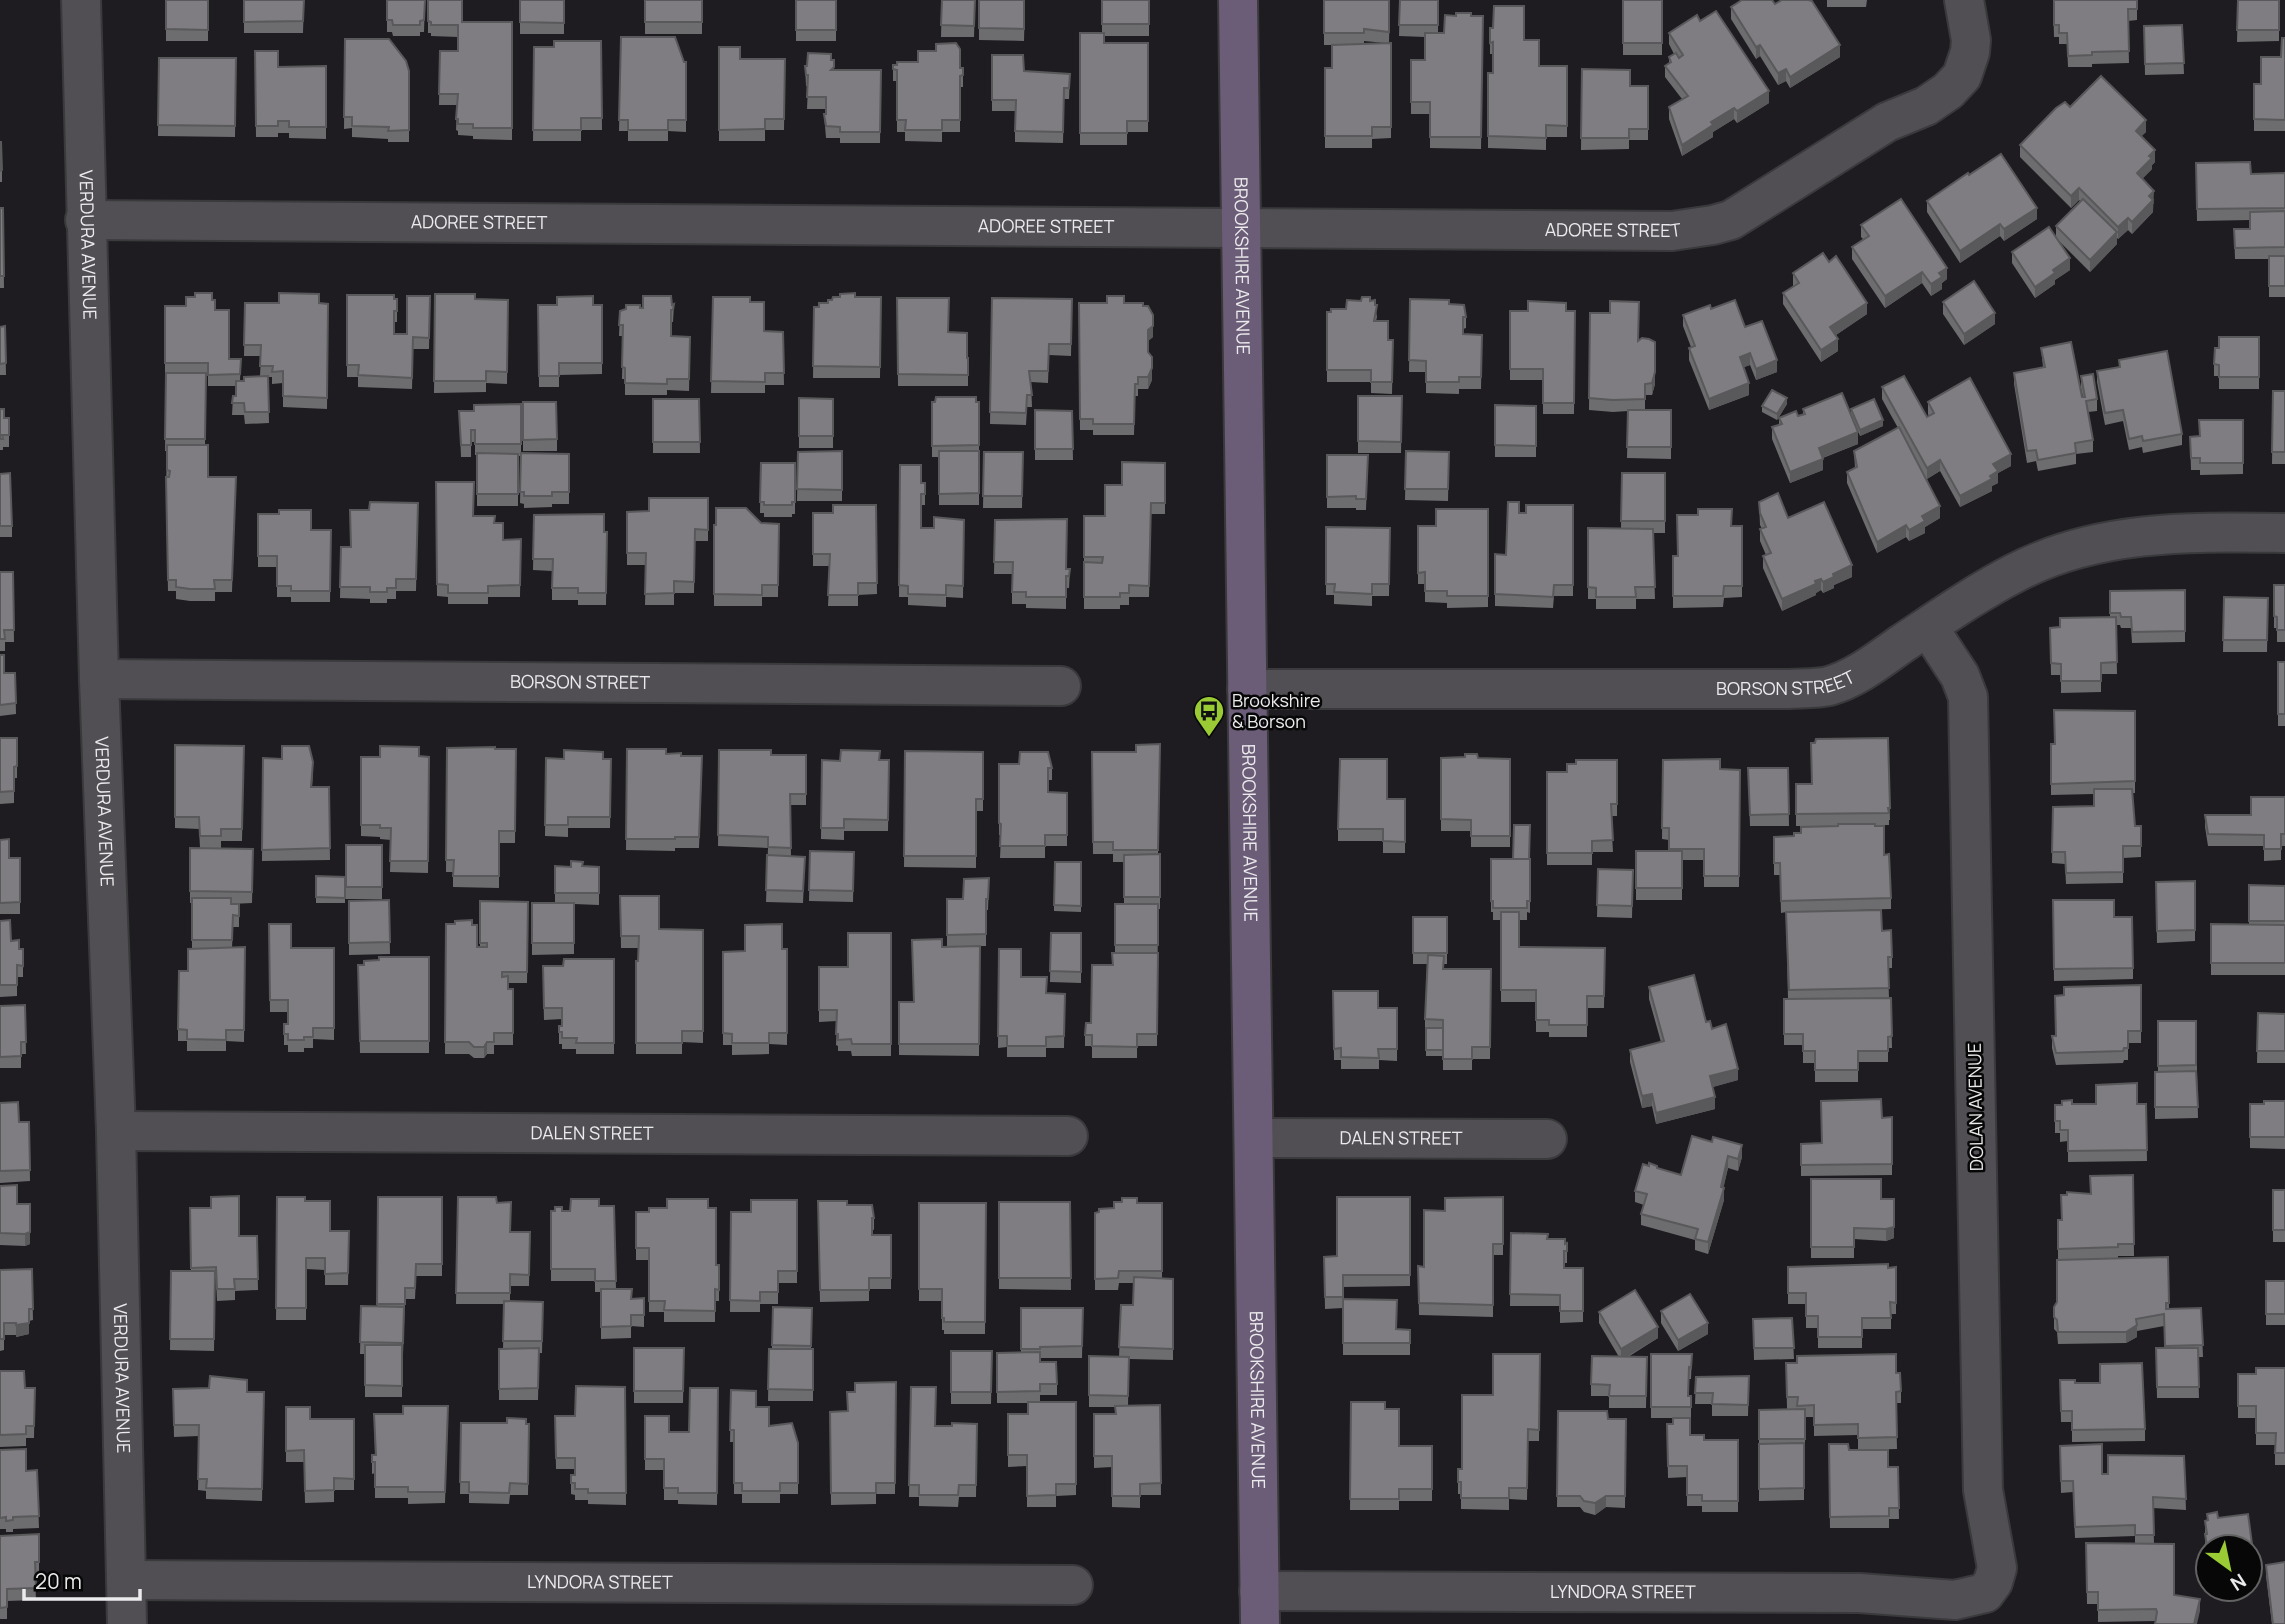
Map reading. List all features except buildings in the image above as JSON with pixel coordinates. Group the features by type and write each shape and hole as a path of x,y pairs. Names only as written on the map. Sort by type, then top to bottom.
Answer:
{"street":[{"name":"VERDURA AVENUE","path":"81,0 99,679 116,1130 127,1624"},
{"name":"BROOKSHIRE AVENUE","path":"1238,0 1260,1607"},
{"name":"ADOREE STREET","path":"85,220 1672,231 1713,225 1747,212 1887,122 1937,100 1962,76 1968,64 1971,40 1964,0"},
{"name":"BORSON STREET","path":"1247,689 1787,689 1828,686 1860,672 2015,573 2056,556 2095,544 2143,536 2192,532 2285,533"},
{"name":"DOLAN AVENUE","path":"1928,627 1960,676 1968,697 1983,1490 1997,1568 1993,1581 1984,1593"},
{"name":"BORSON STREET","path":"99,679 1061,686"},
{"name":"DALEN STREET","path":"116,1130 1068,1136"},
{"name":"DALEN STREET","path":"1254,1138 1547,1139"},
{"name":"LYNDORA STREET","path":"126,1580 1073,1585"},
{"name":"LYNDORA STREET","path":"1260,1607 1859,1593 1940,1600 1969,1598 1984,1593"}],"place":[{"name":"Brookshire & Borson","path":"1209,738"}]}
